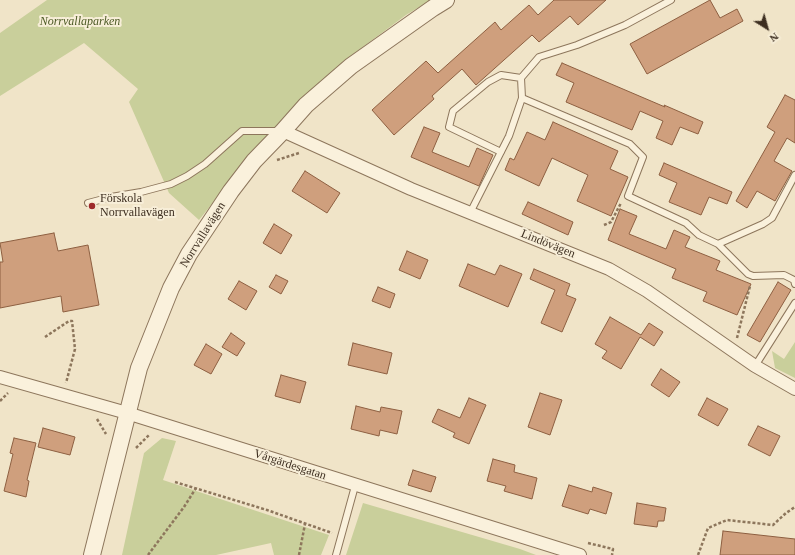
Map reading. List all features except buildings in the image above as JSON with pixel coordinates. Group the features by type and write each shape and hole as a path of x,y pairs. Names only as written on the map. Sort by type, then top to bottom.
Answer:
{"street":[{"name":"Norrvallavägen","path":"92,555 139,368 155,324 171,288 189,254 231,191 254,161 283,132 306,105 351,66 446,0"},
{"name":"Lindövägen","path":"283,132 411,189 580,257 615,273 647,291 755,366 795,389"},
{"name":"Vårgärdesgatan","path":"0,376 127,413 580,555"}],"lane":[{"path":"470,213 509,136 522,98 521,78 539,57 578,46 625,25 671,0"},
{"path":"501,152 449,127 453,111 488,82 501,75 521,78"},
{"path":"522,98 630,144 643,157 628,196 686,223 699,235 718,244 748,274 753,276 784,275 794,280 795,284"},
{"path":"88,203 171,184 206,164 242,131 283,132"},
{"path":"718,244 763,224 772,218 795,175"},
{"path":"755,366 795,303"},
{"path":"336,555 356,486"}],"path":[{"path":"275,161 302,153"},
{"path":"604,225 611,222 623,200 628,196"},
{"path":"733,351 753,276"},
{"path":"45,337 69,321 72,322 75,349 66,383"},
{"path":"59,381 72,386"},
{"path":"0,402 12,391"},
{"path":"94,414 106,435 105,440"},
{"path":"133,454 135,449 148,435 154,434"},
{"path":"175,482 341,535"},
{"path":"148,555 184,507 196,488"},
{"path":"698,555 708,528 727,520 773,525 795,507"},
{"path":"299,555 305,524"},
{"path":"582,542 613,549 612,555"}],"green space":[{"name":"Norrvallaparken","path":"47,0 431,0 406,15 348,58 307,95 259,145 199,220 169,193 129,102 138,89 84,43 0,96 0,33"},
{"path":"795,342 795,378 775,368 772,351 784,359"},
{"path":"162,438 176,441 163,480 329,535 321,555 274,555 271,543 216,555 122,555 144,453"},
{"path":"363,503 520,549 536,555 346,555"}],"place":[{"name":"Förskola Norrvallavägen","path":"92,206"}]}
